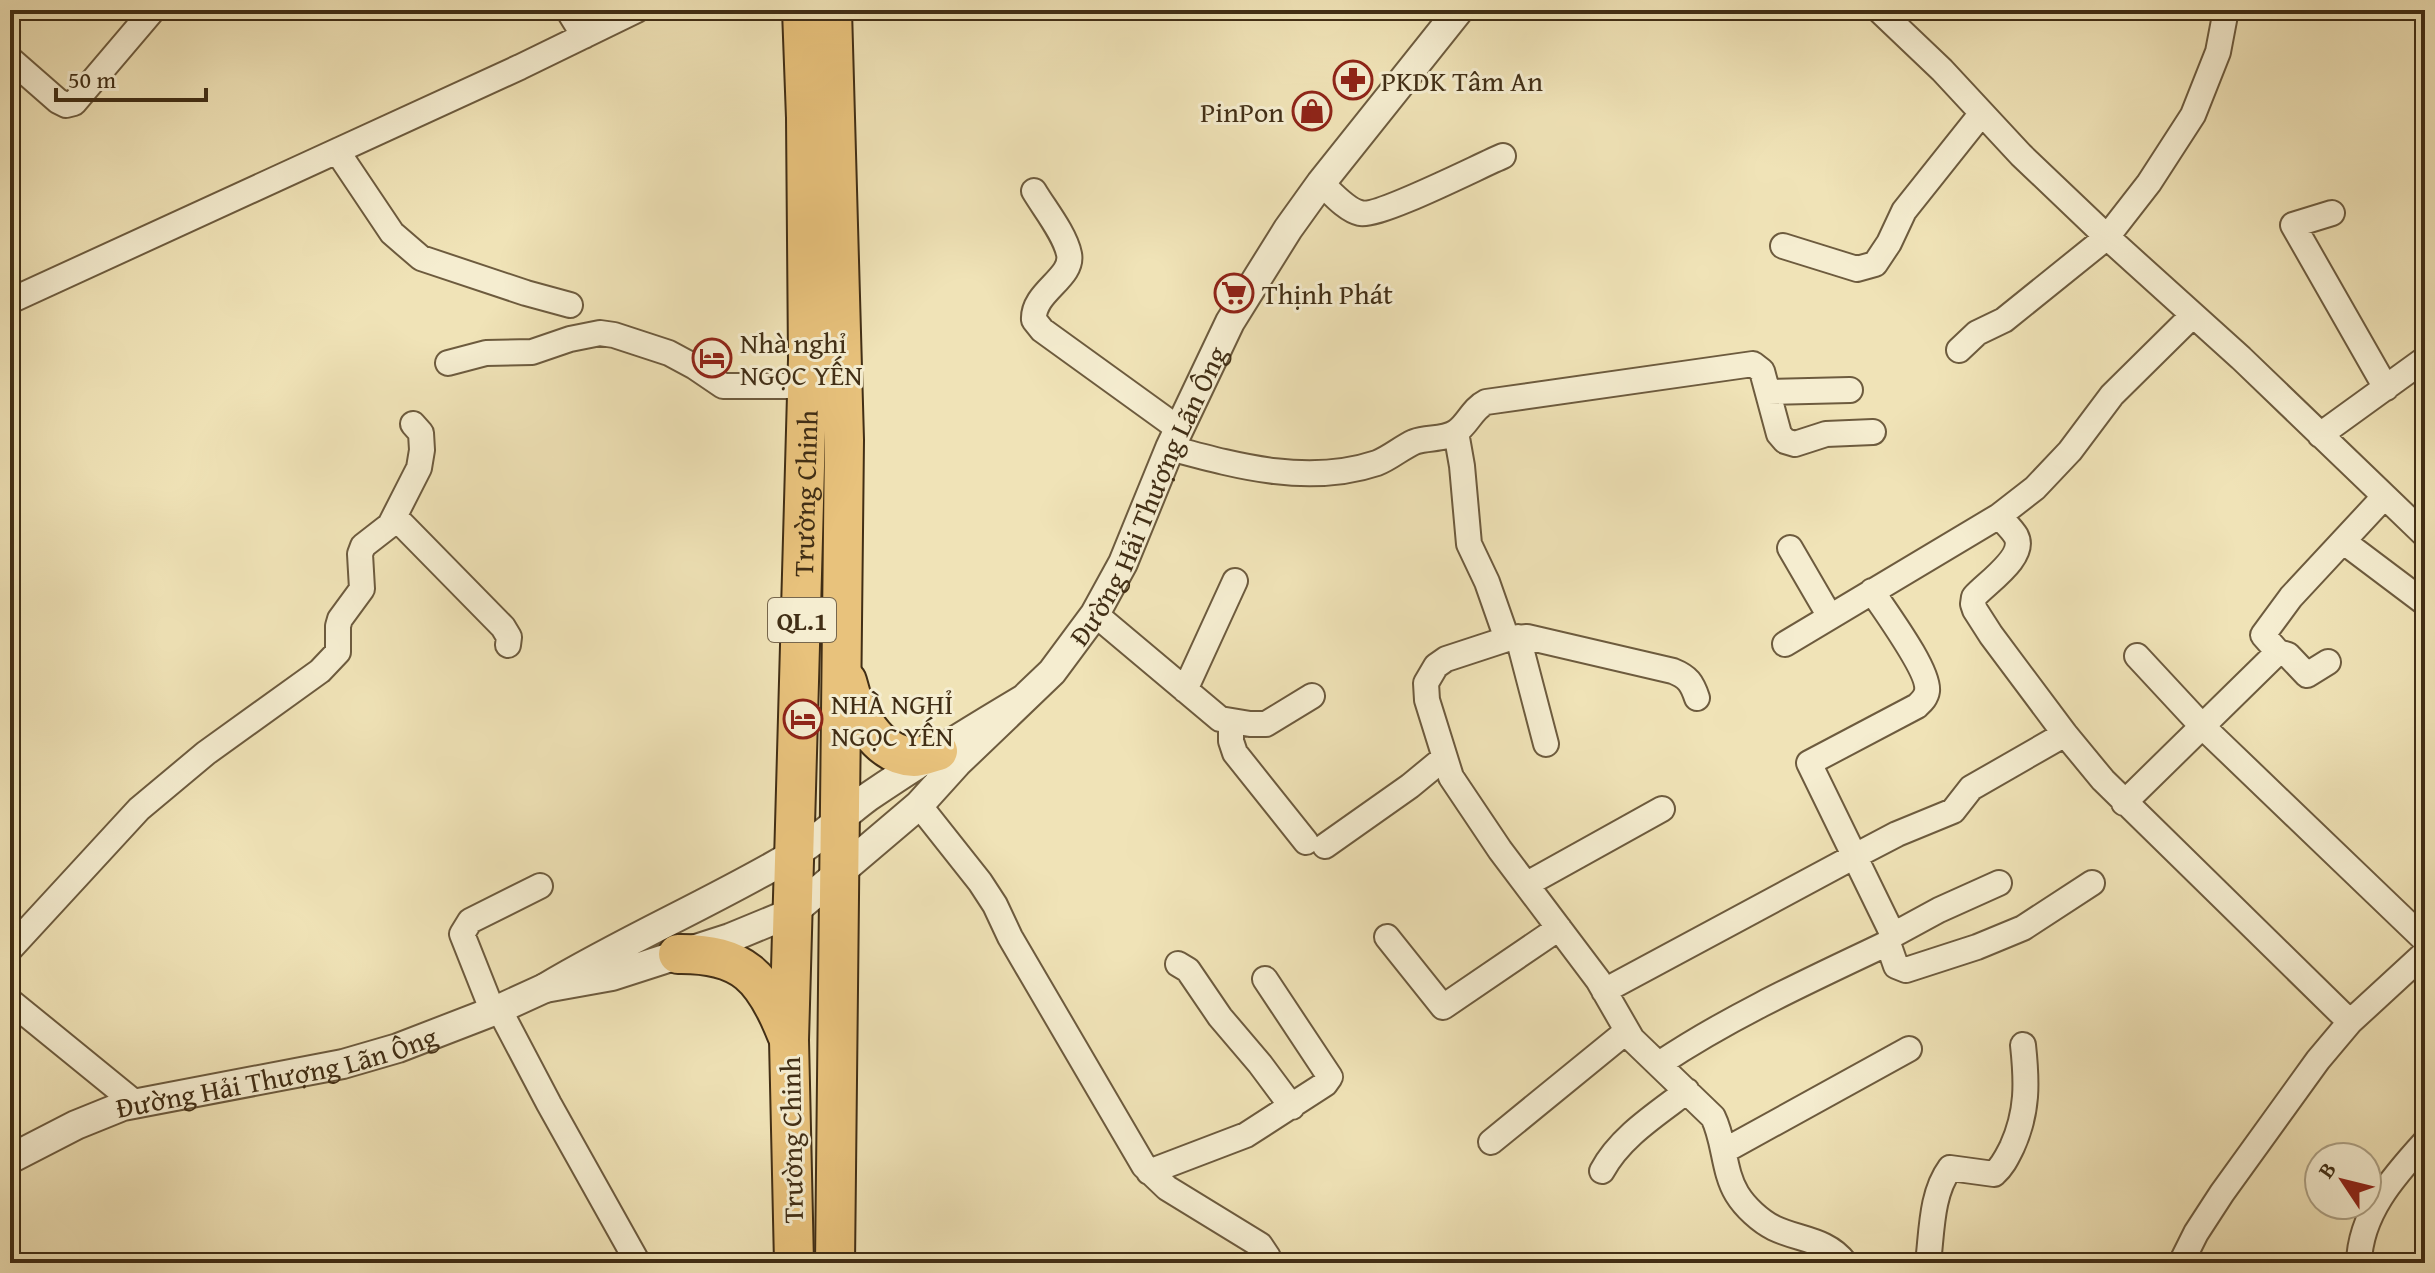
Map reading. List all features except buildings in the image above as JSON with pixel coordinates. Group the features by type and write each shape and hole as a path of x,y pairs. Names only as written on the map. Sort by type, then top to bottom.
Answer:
{"highway":[{"name":"Trường Chinh","path":"794,1263 789,1040 807,386 806,118 802,10"},
{"name":"Trường Chinh","path":"832,10 844,440 835,1263"},
{"path":"841,654 851,700 864,724 882,743 901,754 915,757 938,751"},
{"path":"678,954 721,957 748,973 772,998 789,1040"}],"street":[{"path":"10,59 58,101 66,105 74,103 153,10"},
{"path":"568,10 584,36"},
{"path":"10,301 637,10"},
{"path":"1879,10 1942,70 2021,155 2241,358 2425,535"},
{"path":"1959,350 1977,333 2004,320 2107,237 2149,183 2193,115 2218,52 2226,10"},
{"name":"Đường Hải Thượng Lãn Ông","path":"545,988 612,976 730,938 793,912 919,805 957,763 1059,664 1095,614 1123,563 1175,439 1230,322 1288,229 1321,183 1453,12"},
{"path":"1783,246 1857,269 1875,264 1904,211 1982,113"},
{"path":"337,151 392,233 421,258 570,305"},
{"path":"1321,183 1356,212 1364,214 1405,200 1503,156"},
{"path":"1034,191 1066,245 1069,257 1069,265 1036,306 1034,320 1042,330 1175,439 1237,466 1280,472 1323,472 1375,464 1411,444 1456,432 1486,402 1753,364 1762,371 1779,434 1785,441 1795,444 1826,434 1873,432"},
{"path":"2332,213 2293,225 2386,388"},
{"path":"1785,644 1999,516 2035,488 2070,451 2112,395 2193,315"},
{"path":"448,363 497,351 532,352 600,333 669,353 723,386 807,386"},
{"path":"2320,435 2425,359"},
{"path":"1768,392 1850,390"},
{"path":"10,949 139,809 206,753 334,659 338,652 340,619 362,589 360,554 363,546 390,525 419,468 421,433 413,424"},
{"path":"1456,432 1469,544 1513,638 1546,744"},
{"path":"2328,662 2307,675 2288,655 2278,652 2263,635 2291,597 2384,497"},
{"path":"1999,516 2016,536 2017,551 2012,560 1978,593 1973,604 1991,635 2065,734 2124,803 2160,834 2350,1022"},
{"path":"395,517 503,627 509,637 508,645"},
{"path":"2344,542 2425,603"},
{"path":"1790,548 1829,615"},
{"path":"1185,690 1235,581"},
{"path":"1872,591 1920,666 1928,689 1925,698 1917,706 1809,763 1855,856 1891,939 1896,966 1906,970 2023,928 2092,883"},
{"path":"1095,614 1213,714 1231,722 1266,724 1312,696"},
{"path":"1697,698 1692,682 1673,671 1513,638 1458,653 1436,666 1426,683 1427,700 1451,777 1604,991 1627,1031 1641,1049 1713,1117 1737,1194 1759,1218 1774,1228 1826,1245 1845,1263"},
{"path":"2124,803 2278,652"},
{"path":"2137,656 2202,726 2425,940"},
{"name":"Đường Hải Thượng Lãn Ông","path":"10,1159 76,1125 134,1102 343,1064 398,1048 545,988 795,854 865,800 1022,700"},
{"path":"1231,722 1231,741 1235,753 1316,844 1410,786 1444,758"},
{"path":"1604,991 1897,834 1953,811 1971,788 2065,734"},
{"path":"919,805 995,905 1024,962 1149,1172 1167,1188 1260,1245 1268,1257 1267,1263"},
{"path":"1527,884 1662,809"},
{"path":"1659,1064 1687,1045 1790,989 1891,939 1939,910 1999,883"},
{"path":"540,886 470,921 462,934 496,1010 638,1263"},
{"path":"1387,937 1443,1007 1559,928"},
{"path":"2181,1263 2222,1193 2318,1060 2350,1022 2425,953"},
{"path":"1178,964 1188,970 1220,1017 1292,1107"},
{"path":"1149,1172 1246,1135 1292,1107 1330,1077 1265,979"},
{"path":"10,1001 134,1102"},
{"path":"1491,1142 1627,1031"},
{"path":"1928,1263 1936,1200 1943,1178 1950,1168 1994,1174 2002,1166 2015,1139 2024,1113 2027,1086 2023,1045"},
{"path":"1724,1151 1909,1049"},
{"path":"1602,1171 1610,1157 1629,1137 1687,1091"},
{"path":"2359,1263 2363,1231 2375,1205 2425,1142"}],"place":[{"name":"PKDK Tâm An","path":"1353,80"},
{"name":"PinPon","path":"1312,111"},
{"name":"Thịnh Phát","path":"1234,293"},
{"name":"Nhà nghỉ NGỌC YẾN","path":"712,358"},
{"name":"NHÀ NGHỈ NGỌC YẾN","path":"803,719"}]}
